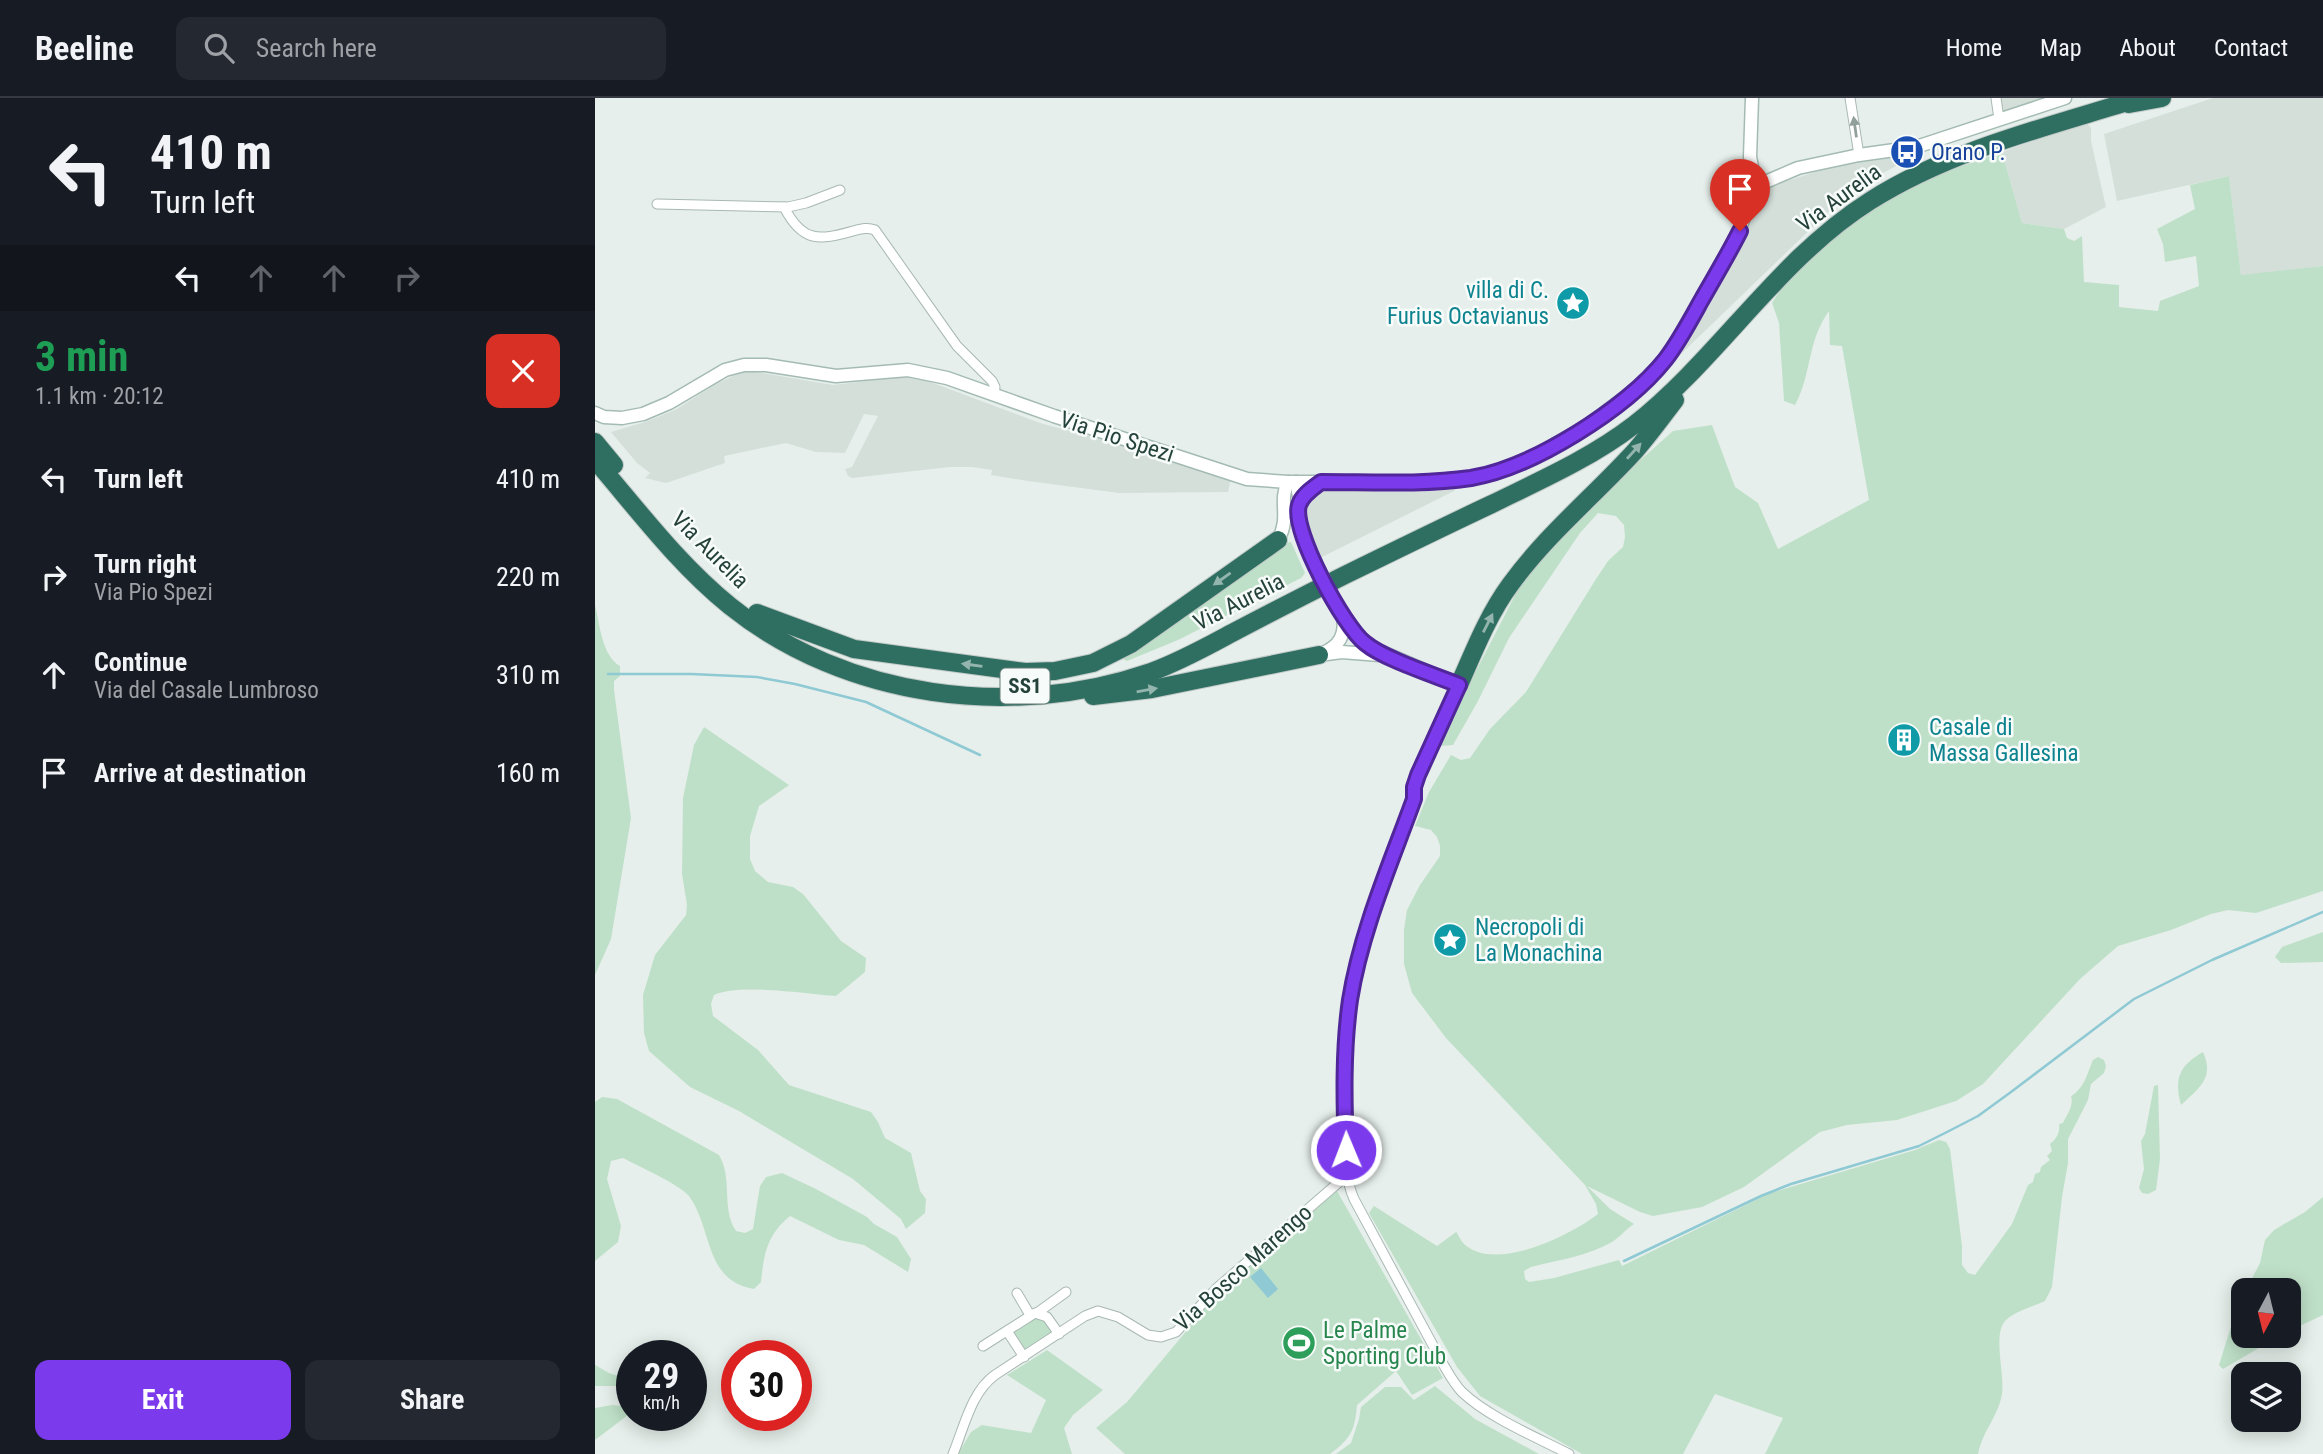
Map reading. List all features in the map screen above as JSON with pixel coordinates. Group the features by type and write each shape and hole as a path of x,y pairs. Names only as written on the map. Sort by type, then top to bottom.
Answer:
{"highway":[{"name":"Via Aurelia","path":"595,442 695,560 722,586 757,613 789,632 866,666 905,676 966,686 1054,684 1091,677 1147,662 1174,651 1368,552 1556,461 1608,430 1662,386 1816,230 1856,198 1889,178 1961,144 2111,101 2140,98"},
{"path":"2111,101 2162,98"},
{"name":"Via Aurelia","path":"596,461 701,580 733,608 792,645 843,669 903,687 973,696 1030,696 1093,687 1154,671 1559,471 1603,446 1663,400 1830,230 1867,203 1961,155 2111,101"},
{"path":"1459,685 1501,598 1518,574 1546,540 1634,452 1709,353"},
{"path":"757,613 854,649 1020,672 1055,671 1093,663 1131,644 1278,540"},
{"path":"1030,696 1129,693 1319,654"}],"street":[{"path":"1752,98 1750,157 1756,186 1798,169 1859,155 1916,147 2065,98"},
{"path":"1850,98 1859,155"},
{"path":"1996,98 1999,119"},
{"name":"Via Pio Spezi","path":"595,414 622,418 643,414 669,403 728,369 749,365 836,376 894,370 918,371 947,378 1247,479 1292,482 1427,482 1488,474 1546,450 1585,427 1634,391 1664,362 1740,231 1756,186"},
{"path":"657,204 784,207 806,203 840,190"},
{"path":"784,207 799,230 813,237 832,236 865,228 879,234 957,346 992,381 994,395"},
{"path":"1247,479 1284,505 1343,617 1365,643 1459,685 1418,775 1414,799 1369,925 1356,970 1345,1051 1346,1176 1354,1199 1459,1389 1483,1407 1569,1454"},
{"path":"1292,482 1300,501 1298,516 1304,540"},
{"path":"1278,540 1285,524 1284,505 1292,482"},
{"path":"1300,501 1321,482"},
{"path":"1278,540 1289,536 1304,540"},
{"path":"1319,654 1339,642 1343,632 1343,617"},
{"path":"1319,654 1342,652 1389,656"},
{"name":"Via Bosco Marengo","path":"953,1454 983,1385 995,1375 1086,1316 1100,1311 1118,1317 1151,1336 1176,1332 1217,1288 1346,1176"},
{"path":"982,1346 1066,1292"},
{"path":"1017,1293 1034,1314 1048,1317 1059,1334"},
{"path":"1007,1331 1024,1357"}],"shaded area":[{"path":"2001,98 2065,98 2003,112"},
{"path":"2213,98 2323,98 2323,266 2241,276 2229,176 2117,201 2104,134"},
{"path":"2086,122 2091,128 2091,141 2106,207 2064,229 2022,223 2002,152"},
{"path":"1921,152 1849,192 1679,356 1750,226 1760,190 1854,162"},
{"path":"750,371 833,385 917,377 1043,424 1137,448 1231,478 1228,492 1119,493 991,475 992,470 972,467 852,478 845,469 852,467 878,416 864,414 845,453 816,452 786,443 724,456 725,463 666,483 645,478 650,473 637,463 611,432 675,410 716,384"},
{"path":"1452,487 1456,490 1320,558 1305,525 1303,514 1306,506 1319,490 1326,488"}],"green space":[{"path":"2002,152 2022,223 2064,229 2067,238 2074,241 2082,236 2084,282 2119,285 2119,307 2158,311 2160,301 2199,286 2196,256 2165,262 2163,244 2157,229 2195,209 2190,185 2229,176 2241,275 2323,266 2323,891 2256,913 2228,910 2211,914 2171,930 2118,946 2080,979 1983,1084 1956,1101 1897,1120 1847,1125 1820,1132 1744,1187 1702,1207 1653,1216 1587,1186 1610,1209 1634,1224 1603,1247 1524,1271 1525,1279 1529,1282 1619,1260 1622,1266 1770,1193 1915,1150 1939,1140 1946,1142 1950,1149 1962,1265 1968,1273 1975,1275 2012,1224 2035,1174 2050,1160 2047,1156 2052,1151 2050,1144 2057,1135 2059,1124 2063,1123 2070,1110 2071,1096 2083,1085 2093,1060 2098,1057 2104,1060 2104,1073 2091,1084 2088,1100 2068,1139 2068,1163 2052,1287 2045,1301 2014,1314 2002,1326 1999,1344 2002,1394 1978,1454 1765,1454 1783,1418 1715,1394 1683,1454 1582,1454 1480,1396 1457,1367 1369,1213 1374,1206 1437,1246 1456,1232 1455,1230 1464,1244 1478,1252 1494,1254 1532,1248 1570,1232 1598,1214 1596,1204 1585,1185 1446,1038 1412,993 1404,964 1404,930 1407,910 1440,856 1437,837 1431,830 1415,826 1429,792 1451,755 1461,760 1470,758 1490,729 1526,692 1608,561 1623,547 1624,525 1616,516 1598,513 1580,533 1509,638 1453,745 1440,746 1527,572 1580,514 1673,431 1712,425 1735,487 1758,503 1778,549 1869,500 1842,346 1830,345 1829,311 1817,334 1795,405 1784,401 1779,323 1772,303 1787,280 1840,231 1882,202 1934,176"},
{"path":"1291,542 1305,573 1301,578 1178,640 1127,661 1123,659 1123,653 1285,543"},
{"path":"595,605 605,648 620,666 620,676 614,681 614,690 631,818 611,939 595,975"},
{"path":"704,727 789,785 759,806 750,836 750,859 755,871 768,882 793,887 803,894 841,941 866,958 865,972 836,996 756,990 725,992 714,995 711,1004 713,1016 758,1050 789,1085 871,1112 885,1138 911,1153 920,1191 926,1199 925,1213 906,1229 901,1219 853,1179 739,1111 690,1087 649,1051 644,1033 643,995 655,955 686,915 682,874 683,798 694,745"},
{"path":"2323,932 2323,962 2281,963 2275,957 2282,947"},
{"path":"2203,1052 2206,1076 2199,1088 2181,1105 2178,1087 2180,1074 2188,1062"},
{"path":"2158,1085 2160,1159 2156,1190 2148,1194 2142,1193 2139,1188 2144,1169 2141,1141 2145,1134 2154,1086"},
{"path":"602,1097 617,1099 719,1155 725,1173 729,1213 736,1231 745,1233 753,1229 760,1186 766,1177 782,1173 867,1217 897,1237 911,1259 908,1272 864,1245 839,1240 790,1216 776,1230 768,1245 761,1282 754,1289 738,1284 726,1276 718,1265 697,1209 689,1196 668,1181 623,1158 611,1161 607,1179 621,1226 618,1242 595,1261 595,1102"},
{"name":"Le Palme Sporting Club","path":"1337,1191 1443,1378 1412,1395 1396,1371 1357,1405 1350,1434 1330,1454 1125,1454 1096,1428 1127,1402 1219,1292"},
{"path":"2323,1197 2323,1315 2301,1325 2301,1278 2252,1278 2260,1263 2265,1240 2274,1230 2305,1212"},
{"path":"1037,1316 1045,1320 1052,1333 1026,1350 1022,1349 1014,1336 1015,1329"},
{"path":"2231,1326 2231,1348 2259,1348 2223,1369 2219,1365"},
{"path":"1047,1350 1103,1390 1073,1415 1064,1428 1072,1454 958,1454 971,1432 982,1425 1031,1433 1046,1400 1007,1375"},
{"path":"595,1365 616,1375 616,1386 595,1386"},
{"path":"1435,1386 1475,1419 1539,1454 1336,1454 1351,1443 1361,1407 1385,1387 1401,1387 1414,1400"},
{"path":"616,1405 616,1424 595,1440 595,1408"}],"water":[{"path":"1261,1268 1278,1289 1268,1298 1250,1277"}],"waterway":[{"path":"608,674 757,677 795,684 866,702 980,755"},
{"path":"1624,1261 1791,1184 1919,1146 1978,1116 2134,999 2212,960 2323,912"}],"place":[{"name":"Orano P.","path":"1907,152"},
{"name":"villa di C. Furius Octavianus","path":"1573,303"},
{"name":"Casale di Massa Gallesina","path":"1904,740"},
{"name":"Necropoli di La Monachina","path":"1450,940"},
{"name":"Le Palme Sporting Club","path":"1299,1343"}],"route":[{"path":"1346,1150 1346,1041 1350,1000 1360,951 1414,799 1418,775 1459,685 1389,656 1362,641 1343,617 1304,540 1298,520 1300,502 1321,482 1427,482 1480,476 1524,461 1565,439 1625,398 1664,362 1740,231"}]}
